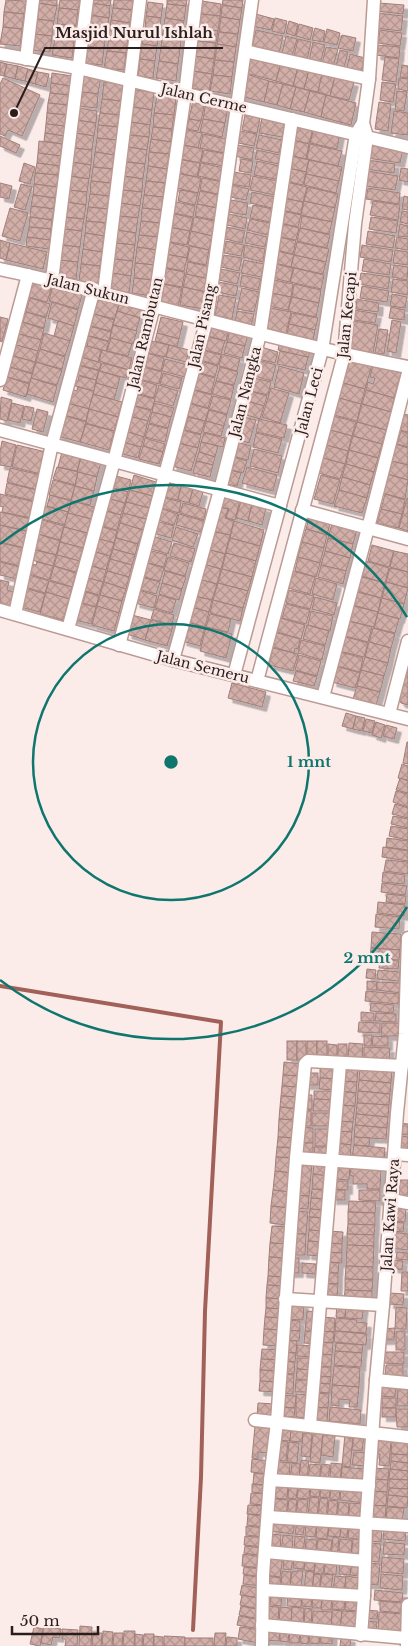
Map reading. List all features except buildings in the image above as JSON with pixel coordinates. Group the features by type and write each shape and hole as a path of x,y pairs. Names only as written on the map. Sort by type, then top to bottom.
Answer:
{"street":[{"path":"26,59 33,0"},
{"path":"52,280 87,0"},
{"path":"15,614 52,444 99,291 140,0"},
{"name":"Jalan Rambutan","path":"68,630 154,306 185,94 196,0"},
{"name":"Jalan Pisang","path":"119,645 207,319 252,0"},
{"name":"Jalan Kecapi","path":"257,681 344,355 363,122 369,78 374,0"},
{"path":"245,51 369,78"},
{"name":"Jalan Cerme","path":"0,54 78,68 408,147"},
{"name":"Jalan Nangka","path":"173,660 220,490 260,334 292,119"},
{"name":"Jalan Leci","path":"234,676 322,350 362,135"},
{"name":"Jalan Sukun","path":"0,268 99,291 322,350 408,367"},
{"path":"0,380 28,275"},
{"path":"322,697 408,374"},
{"path":"0,430 280,506"},
{"path":"302,510 408,539"},
{"name":"Jalan Semeru","path":"0,610 173,660 408,719"},
{"path":"389,714 408,641"},
{"path":"242,648 264,654"},
{"name":"Jalan Kawi Raya","path":"361,1635 366,1524 376,1380 392,1200 399,1158 403,1113 402,1066 407,1035 408,938"},
{"path":"262,1646 263,1575 270,1480 277,1422 296,1158 306,1062 402,1066"},
{"path":"310,1426 340,1064"},
{"path":"296,1158 332,1162 399,1158"},
{"path":"392,1200 408,1203"},
{"path":"285,1299 383,1305"},
{"path":"376,1380 408,1383"},
{"path":"255,1420 408,1437"},
{"path":"270,1480 369,1486"},
{"path":"268,1517 408,1526"},
{"path":"266,1552 365,1561"},
{"path":"264,1590 364,1596"},
{"path":"262,1625 361,1635 406,1642 408,1605"}],"waterway":[{"path":"0,986 221,1022 205,1311 201,1477 193,1630"}],"place":[{"name":"Masjid Nurul Ishlah","path":"14,113"}]}
